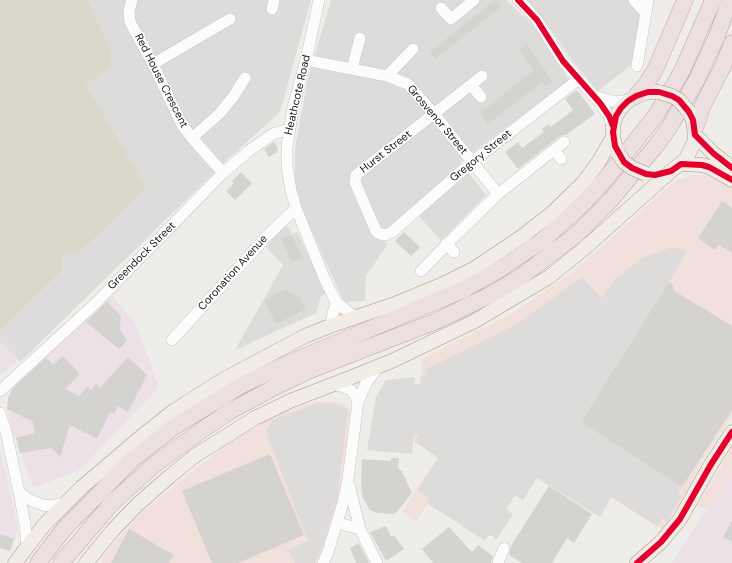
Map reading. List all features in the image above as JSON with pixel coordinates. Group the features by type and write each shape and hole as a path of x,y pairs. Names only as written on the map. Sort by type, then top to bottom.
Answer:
{"highway":[{"path":"632,98 647,83 656,68 686,0"},
{"path":"38,563 64,529 133,459 174,427 242,385 284,365 463,290 502,268 543,240 586,201 656,115 682,71 713,0"},
{"path":"61,563 112,502 154,465 232,410 308,371 434,322 488,296 519,278 576,235 610,201 669,128 696,81 717,36 730,0"},
{"path":"695,131 703,105 723,66 732,44"}],"main road":[{"path":"15,563 44,525 94,476 175,410 224,379 281,348 330,326 397,303 441,285 475,268 524,235 552,213 583,183 598,163 613,132 619,112 632,98 648,92 659,92 679,100 690,112 695,131 695,141 690,153 676,168 586,247 548,277 475,321 379,366 290,401 254,418 196,455 138,504 113,530 86,563"},
{"path":"695,131 713,153 732,168"},
{"path":"613,132 618,153 624,162 632,168 646,174 655,175 676,168 697,164 709,167 732,180"},
{"path":"637,563 661,542 680,519 710,466 732,432"}],"street":[{"name":"Red House Crescent","path":"132,0 129,11 130,22 153,64 182,125 223,173"},
{"name":"Heathcote Road","path":"319,0 306,60 293,108 287,147 287,166 291,191 296,208 336,302 355,317"},
{"path":"441,8 451,19 474,0"},
{"path":"518,0 537,20 563,61 594,96 609,116 613,132"},
{"path":"634,0 646,13"},
{"path":"637,66 648,0"},
{"path":"153,64 230,19"},
{"path":"352,69 360,38"},
{"path":"387,76 413,49"},
{"name":"Grosvenor Street","path":"306,60 387,76 408,84 498,194"},
{"name":"Hurst Street","path":"385,235 376,231 355,179 359,173 398,144 482,76"},
{"path":"192,138 220,113 233,97 245,78"},
{"name":"Gregory Street","path":"385,235 392,232 472,162 579,79"},
{"path":"471,85 481,97"},
{"path":"594,96 611,101 632,98"},
{"name":"Greendock Street","path":"0,391 96,302 223,173 250,150 273,134 289,129"},
{"path":"421,271 450,248 498,194 557,154 564,142"},
{"name":"Coronation Avenue","path":"172,340 269,234 296,208"},
{"path":"330,326 336,302"},
{"path":"323,563 339,522 348,479 358,402 366,383 379,366"},
{"path":"332,385 341,386 351,390 358,402"},
{"path":"0,413 5,451 19,492 27,546"},
{"path":"348,479 360,529 377,563"},
{"path":"19,492 28,499 43,505 51,506 66,503"},
{"path":"339,522 360,529"},
{"path":"498,563 504,548"}],"shaded area":[{"path":"0,0 88,0 112,54 109,69 86,85 146,188 79,253 67,253 62,258 62,271 0,331"},
{"path":"88,0 311,0 280,112 229,158 20,362 0,342 0,331 62,271 62,258 67,253 79,253 145,188 86,85 109,69 112,54"},
{"path":"331,0 506,0 535,27 569,80 460,162 486,195 441,241 411,207 378,238 388,244 366,276 365,301 344,302 300,205 295,185 295,149 308,78"},
{"path":"522,0 643,0 631,65 598,91 573,61 544,20"},
{"path":"692,175 706,175 732,188 732,416 703,460 685,494 663,529 611,497 600,517 537,478 523,500 515,495 506,509 513,514 496,540 493,536 488,536 485,541 428,503 415,522 402,511 438,458 414,441 422,358 508,316 567,276 603,246 675,181"},
{"path":"284,226 289,228 292,234 297,232 308,255 286,268 266,247"},
{"path":"669,248 678,248 687,251 581,422 682,487 678,493 682,497 667,521 662,518 657,526 611,497 600,517 537,478 523,500 515,495 506,509 513,514 496,540 493,536 488,536 485,541 427,503 430,499 417,490 438,458 414,441 419,435 414,435 412,454 367,450 376,397 386,380 415,377 414,384 420,384 420,387 421,376 427,375 424,370 515,325 582,277 602,298 614,280 642,258"},
{"path":"308,255 326,294 321,296 316,313 235,350 283,265 286,268"},
{"path":"112,296 135,322 159,387 80,470 33,488 16,438 14,438 8,414 9,411 7,409 8,398 13,388"},
{"path":"0,342 18,360 0,376"},
{"path":"331,401 343,403 350,408 339,499 328,538 317,563 101,562 101,558 143,511 228,444 276,414 315,402"},
{"path":"318,403 333,404 348,409 337,499 324,542 315,563 295,563 288,550 308,541 267,435 267,428 272,420"},
{"path":"0,447 18,528 10,551 0,548"},
{"path":"732,448 732,477 710,510 697,507"},
{"path":"732,477 732,563 672,563 702,515 710,509"}],"building":[{"path":"495,0 501,7 435,59 430,52"},
{"path":"527,44 553,82 546,87 542,82 488,124 480,113 534,70 519,50"},
{"path":"577,90 595,114 566,135 560,136 518,169 505,152 518,142 522,148 544,132 542,129 549,124 551,127 573,110 565,99"},
{"path":"274,142 278,149 277,152 269,157 264,149"},
{"path":"241,172 252,183 235,200 226,191 234,183 232,181"},
{"path":"722,201 732,208 732,253 719,245 715,250 698,238"},
{"path":"404,232 420,247 411,256 395,241"},
{"path":"292,235 302,258 292,262 281,239"},
{"path":"669,282 674,286 673,290 732,326 732,410 682,487 581,422"},
{"path":"287,289 289,294 293,293 295,298 299,296 306,309 276,324 264,300"},
{"path":"107,302 121,316 120,329 127,341 119,349 86,322"},
{"path":"63,356 80,374 65,389 79,396 88,386 91,390 96,384 100,388 128,357 147,375 128,412 118,406 114,414 110,412 97,439 70,425 60,457 52,448 20,453 16,438 35,433 33,422 7,409 8,398 13,388 46,358 53,365"},
{"path":"270,454 304,535 238,563 212,563 182,491"},
{"path":"391,458 399,458 398,468 403,472 402,474 407,479 406,480 412,493 397,512 392,514 377,513 370,510 363,498 361,484 362,459 391,461"},
{"path":"549,486 592,514 574,543 567,538 552,563 522,563 509,555 511,546"},
{"path":"732,521 732,542 723,537"},
{"path":"386,526 391,537 394,535 404,549 386,561 370,532"},
{"path":"449,527 472,552 478,545 493,556 491,563 433,563 422,549"},
{"path":"129,529 174,555 169,563 111,563"},
{"path":"0,534 14,539 10,551 0,548"},
{"path":"359,543 369,563 356,563 350,548"}],"transit line":[{"path":"518,0 537,20 563,61 600,103 609,116 613,126"},
{"path":"732,168 713,153 695,135 693,120 689,112 679,100 672,96 659,92 648,92 636,96 628,101 616,116 613,132 615,146 624,162 632,168 646,174 655,175 671,171 681,164 702,165 709,167 732,180"},
{"path":"637,563 661,542 680,519 710,466 732,432"}]}
